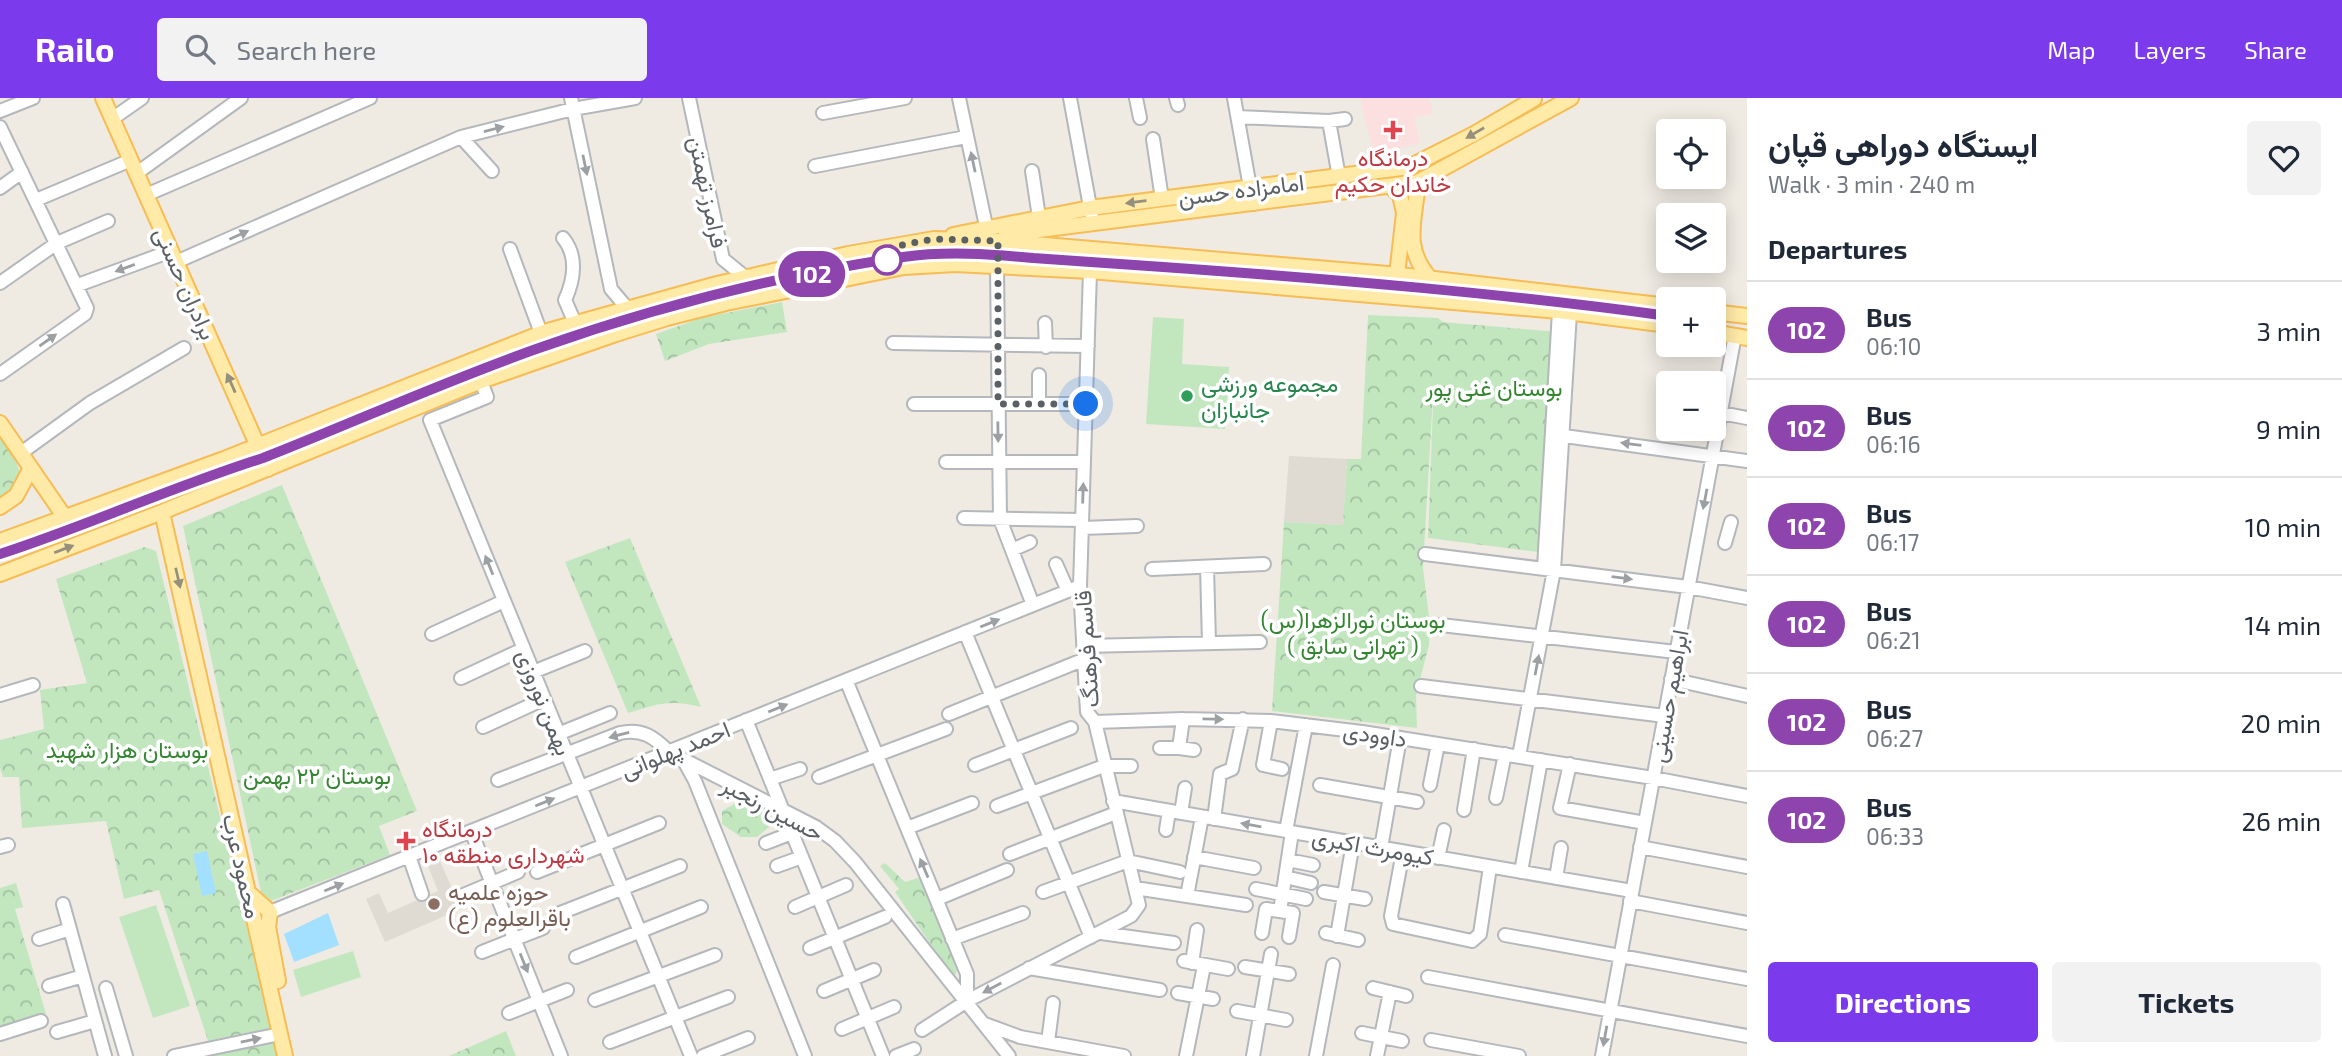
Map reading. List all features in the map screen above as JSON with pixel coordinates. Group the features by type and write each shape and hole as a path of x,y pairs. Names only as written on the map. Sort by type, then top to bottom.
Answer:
{"main road":[{"name":"برادران حسنی","path":"103,98 268,469"},
{"name":"امامزاده حسن","path":"934,239 985,226 1090,208 1409,167 1423,162 1534,98"},
{"name":"امامزاده حسن","path":"998,241 1012,235 1039,230 1418,182 1571,98"},
{"path":"1418,182 1413,253 1430,278"},
{"path":"1390,187 1400,195 1404,213 1397,275"},
{"path":"0,541 154,486 541,333 744,277 848,254 934,239 998,241 1397,275 1656,305"},
{"path":"997,266 998,241"},
{"path":"0,574 162,512 481,381 616,334 726,303 904,267 956,264 1090,271 1565,312 1656,323"},
{"path":"1726,314 1747,316"},
{"path":"0,423 64,516"},
{"path":"0,507 16,496 31,468"},
{"name":"محمود عرب","path":"162,512 285,1056"},
{"path":"250,894 270,912 268,927 282,1007 280,1034"}],"street":[{"path":"0,111 33,98"},
{"path":"112,119 142,98"},
{"path":"36,200 134,167 241,98"},
{"path":"146,195 370,98"},
{"path":"78,285 174,257 461,137 572,104 635,98"},
{"name":"فرامرز تهمتن","path":"689,98 723,259 744,277"},
{"path":"823,113 905,98"},
{"path":"959,98 985,226"},
{"path":"1070,98 1093,223"},
{"path":"1136,98 1140,118"},
{"path":"1234,98 1253,204"},
{"path":"1534,98 1542,114"},
{"path":"572,104 611,289 627,308"},
{"path":"1238,117 1329,121 1345,119"},
{"path":"1329,121 1339,177"},
{"path":"0,127 86,302 85,314 0,374"},
{"path":"461,137 492,171"},
{"path":"815,166 967,137"},
{"path":"1153,139 1162,199"},
{"path":"1032,171 1040,217"},
{"path":"0,188 22,172"},
{"path":"0,283 57,243 108,221"},
{"path":"563,238 569,245 573,281 565,300 575,323"},
{"path":"510,249 541,333"},
{"path":"997,266 1000,519 1033,605"},
{"name":"قاسم فرهنگ","path":"922,1030 967,1001 1135,913 1139,905 1095,722 1087,712 1084,653 1074,589 1082,524 1090,271"},
{"path":"1518,756 1542,637 1549,569 1565,312"},
{"path":"1045,323 1046,346"},
{"name":"ابراهیم حسینی","path":"1726,394 1741,337"},
{"path":"893,343 1088,346"},
{"path":"21,453 90,403 184,348"},
{"path":"1039,375 1039,404"},
{"name":"بهمن نوروزی","path":"481,381 487,397 430,420 691,1056"},
{"path":"915,404 1086,404"},
{"path":"1726,414 1747,418"},
{"path":"1558,435 1747,461"},
{"name":"ابراهیم حسینی","path":"1602,1056 1716,441"},
{"path":"946,461 1084,462"},
{"path":"964,518 1137,526"},
{"path":"1725,543 1731,522"},
{"path":"1012,550 1030,542"},
{"path":"1425,554 1688,587 1747,598"},
{"path":"1056,564 1074,589"},
{"path":"1152,569 1264,564"},
{"path":"1207,567 1209,643"},
{"name":"احمد پهلوانی","path":"270,912 1074,589"},
{"path":"432,634 504,601"},
{"path":"1441,625 1676,652"},
{"path":"965,632 1069,883 1096,935 1174,943"},
{"path":"949,714 1084,653 1209,643 1260,642"},
{"path":"461,678 523,649"},
{"path":"533,672 585,651"},
{"path":"846,680 967,974 967,1001"},
{"path":"1671,680 1747,696"},
{"path":"0,695 33,685"},
{"path":"1420,686 1665,716"},
{"path":"483,727 544,699"},
{"path":"558,734 610,713"},
{"path":"1179,748 1183,719"},
{"name":"داوودی","path":"1095,722 1183,719 1271,721 1570,764 1747,796"},
{"path":"1189,896 1194,857 1220,774 1231,769 1243,719"},
{"path":"747,720 883,1056"},
{"path":"1271,721 1256,764 1282,769"},
{"path":"1280,911 1306,725"},
{"path":"975,765 1071,728"},
{"path":"819,777 946,729"},
{"name":"حسین رنجبر","path":"498,780 620,733 632,731 655,738 668,752 816,827 845,850 1009,1056"},
{"path":"1381,848 1400,738"},
{"path":"1430,785 1438,744"},
{"path":"1160,748 1195,750"},
{"path":"1464,810 1474,749"},
{"path":"1496,798 1505,754"},
{"path":"683,759 695,781 805,1056"},
{"path":"1521,872 1541,760"},
{"path":"1570,764 1560,808 1645,823"},
{"path":"997,806 1104,766 1131,766"},
{"path":"770,779 800,769"},
{"path":"1320,785 1417,802"},
{"path":"1166,830 1185,788"},
{"path":"907,828 972,803"},
{"path":"1010,853 1050,838 1115,807"},
{"name":"کیومرث اکبری","path":"1115,807 1175,812 1556,878 1747,923"},
{"path":"537,872 659,823"},
{"path":"1438,858 1444,830"},
{"path":"471,831 561,1056"},
{"path":"766,843 792,834"},
{"path":"1353,843 1344,895 1332,934 1357,940"},
{"path":"1640,847 1747,867"},
{"path":"1556,878 1561,848"},
{"path":"1403,852 1391,916 1393,924 1469,941 1475,941 1480,934 1490,867"},
{"path":"409,856 422,894"},
{"path":"777,866 802,857"},
{"path":"1194,857 1254,868"},
{"path":"1043,892 1128,861 1180,872"},
{"path":"1272,862 1287,867 1311,883"},
{"path":"1287,867 1313,865"},
{"path":"555,915 680,866"},
{"path":"937,899 1007,870"},
{"path":"461,896 518,872"},
{"path":"794,907 846,885"},
{"path":"1135,888 1246,905"},
{"path":"1256,889 1306,899"},
{"path":"1324,892 1365,899"},
{"path":"63,904 105,1056"},
{"path":"576,957 701,907"},
{"path":"1262,933 1266,909 1280,911 1293,913 1289,937"},
{"path":"952,939 1023,913"},
{"path":"810,948 885,917"},
{"path":"482,952 543,928"},
{"path":"38,939 70,929"},
{"path":"1186,1056 1198,996 1194,963 1197,930"},
{"path":"1505,935 1747,979"},
{"path":"1253,1056 1271,954"},
{"path":"595,1000 715,955"},
{"path":"1194,963 1228,969"},
{"path":"1316,1056 1333,965"},
{"path":"1245,967 1289,974"},
{"path":"1029,968 1160,990"},
{"path":"824,991 874,970"},
{"path":"49,986 83,976"},
{"path":"1427,977 1747,1036"},
{"path":"106,988 126,1056"},
{"path":"1373,988 1406,996"},
{"path":"509,1013 567,990"},
{"path":"1377,1056 1390,992"},
{"path":"1178,993 1213,999"},
{"path":"610,1042 728,997"},
{"path":"1048,1042 1054,1003"},
{"path":"842,1029 894,1007"},
{"path":"1237,1011 1286,1020"},
{"path":"0,1034 41,1021"},
{"path":"57,1032 95,1021"},
{"path":"982,1022 1001,1031 1124,1056"},
{"path":"1362,1033 1402,1041"},
{"path":"174,1056 280,1034"},
{"path":"703,1056 748,1038"},
{"path":"1431,1040 1519,1056"},
{"path":"896,1056 914,1049"}],"shaded area":[{"name":"درمانگاه خاندان حکیم","path":"1360,98 1429,98 1433,113 1414,118 1420,143 1374,155"},
{"path":"1289,456 1347,459 1343,525 1284,522"},
{"name":"حوزه علمیه باقرالعلوم (ع)","path":"440,861 461,909 385,942 366,899 379,893 388,913 438,891 428,866"}],"green space":[{"path":"782,302 787,332 709,344 665,361 656,334 701,318"},
{"name":"بوستان نورالزهرا(س) ( تهرانی سابق )","path":"1368,315 1438,318 1443,322 1557,332 1538,552 1428,538 1434,378 1423,568 1430,625 1429,645 1416,695 1417,728 1272,711 1284,522 1343,525 1347,459 1361,459"},
{"name":"مجموعه ورزشی جانبازان","path":"1153,317 1184,319 1182,364 1229,367 1225,429 1146,424"},
{"path":"0,438 18,467 20,480 18,486 0,502"},
{"name":"بوستان ۲۲ بهمن","path":"282,485 417,811 379,826 390,855 271,901 262,897 183,526"},
{"path":"630,538 701,707 680,703 664,704 628,713 565,562"},
{"name":"بوستان هزار شهید","path":"145,547 156,551 271,1028 208,1041 159,890 124,899 106,821 22,828 19,777 3,777 0,768 0,740 44,729 40,690 87,683 56,579"},
{"path":"739,801 778,820 757,837 741,837 722,824 722,811"},
{"path":"885,863 905,882 921,877 957,970 955,976 895,892 899,889 880,866"},
{"path":"16,883 23,907 15,909 46,1014 0,1026 0,888"},
{"path":"156,905 190,1006 153,1018 119,917"},
{"path":"353,951 361,977 301,997 293,970"},
{"path":"506,1031 516,1056 449,1056"},
{"path":"274,1042 277,1056 199,1056"}],"water":[{"path":"207,851 216,893 202,896 193,854"},
{"path":"328,913 339,945 294,962 284,934"}],"bus line":[{"name":"102","path":"0,554 293,447 537,349 716,295 906,256 997,255 1242,273 1405,286 1656,314"}],"place":[{"name":"درمانگاه خاندان حکیم","path":"1393,130"},
{"name":"مجموعه ورزشی جانبازان","path":"1187,396"},
{"name":"درمانگاه شهرداری منطقه ۱۰","path":"406,841"},
{"name":"حوزه علمیه باقرالعلوم (ع)","path":"434,904"}],"route":[{"path":"887,260 891,247 934,239 998,241 998,404 1086,404"}],"park label":[{"name":"بوستان غنی پور","path":"1494,387"}]}
